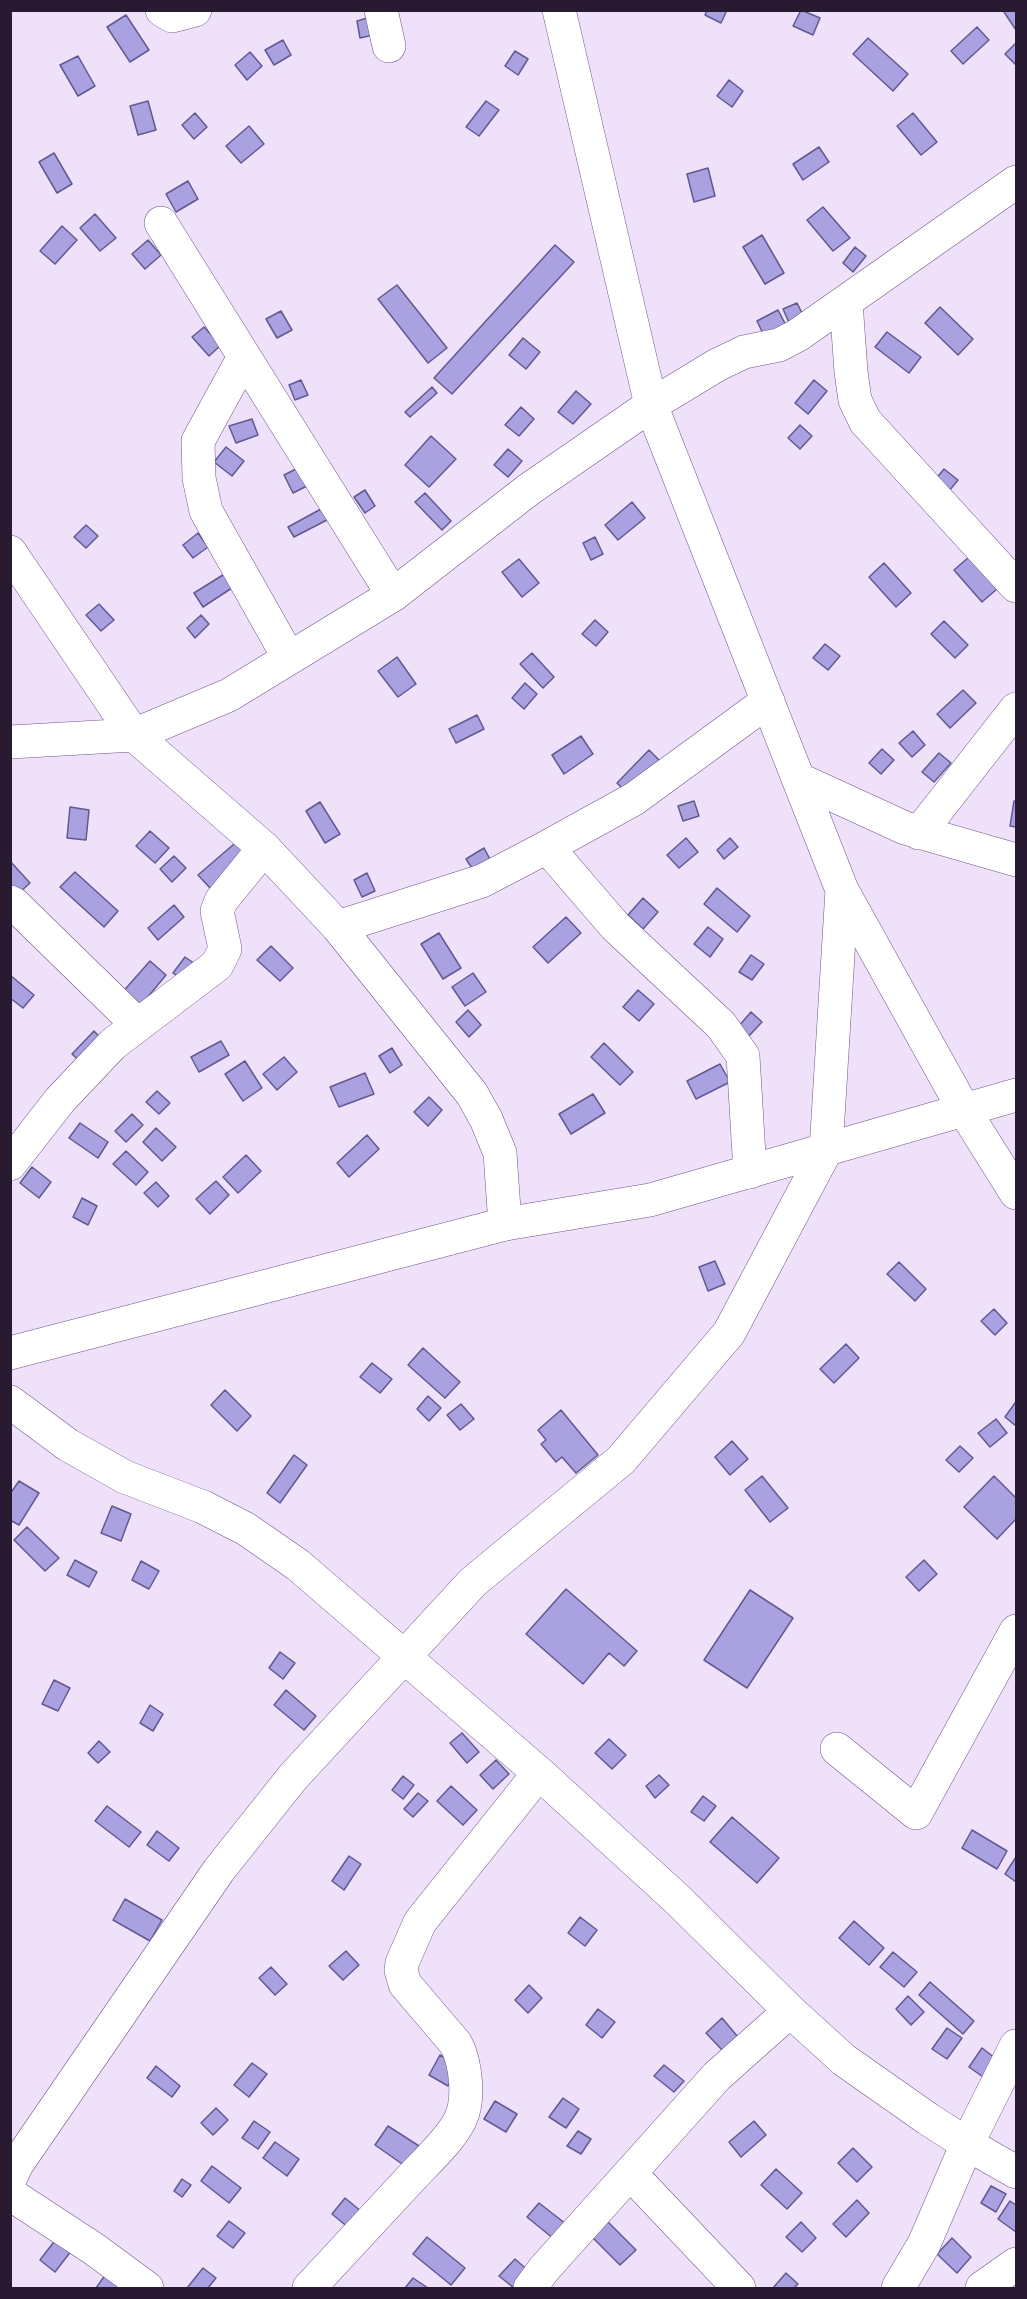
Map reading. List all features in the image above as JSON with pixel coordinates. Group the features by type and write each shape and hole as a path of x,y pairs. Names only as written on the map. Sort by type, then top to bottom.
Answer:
{"street":[{"path":"162,10 172,16 195,10"},
{"path":"381,10 389,46"},
{"path":"559,10 651,405 842,890 964,1110 1017,1193"},
{"path":"10,742 134,735 229,695 393,595 528,490 651,405 717,365 744,352 779,345 798,335 1017,182"},
{"path":"161,223 393,595"},
{"path":"846,302 855,400 865,421 1017,586"},
{"path":"244,357 198,441 199,478 206,511 289,658"},
{"path":"10,552 134,735 264,848 338,927 472,1094 500,1153 505,1224"},
{"path":"338,927 482,881 547,847 634,799 768,702"},
{"path":"919,833 1017,709"},
{"path":"798,779 919,833 1017,860"},
{"path":"547,847 615,926 721,1025 743,1056 750,1172"},
{"path":"10,1164 60,1100 113,1044 217,965 225,949 217,911 220,901 264,848"},
{"path":"147,2289 93,2249 12,2174 219,1870 293,1777 473,1582 621,1460 729,1333 826,1150 842,890"},
{"path":"10,902 137,1024"},
{"path":"10,1353 505,1224 650,1200 1017,1095"},
{"path":"10,1402 68,1445 126,1477 203,1507 246,1529 298,1565 539,1773 677,1899 790,2011 844,2060 967,2144 1017,2172"},
{"path":"837,1749 916,1813 1017,1631"},
{"path":"309,2289 457,2127 461,2118 465,2077 462,2055 456,2044 405,1984 401,1970 402,1963 420,1922 539,1773"},
{"path":"530,2289 543,2269 717,2076 790,2011"},
{"path":"898,2289 924,2244 967,2144 1017,2046"},
{"path":"630,2173 739,2289"},
{"path":"982,2289 1017,2264"}],"building":[{"path":"707,10 727,10 721,23 705,15"},
{"path":"801,10 820,18 813,35 793,26"},
{"path":"1016,10 1016,30 1004,12"},
{"path":"126,15 149,50 130,62 107,27"},
{"path":"378,15 382,33 360,38 357,21"},
{"path":"977,27 989,40 963,64 951,51"},
{"path":"868,38 908,74 893,91 853,54"},
{"path":"283,40 291,55 274,65 265,50"},
{"path":"1016,43 1016,65 1005,54"},
{"path":"515,51 528,59 518,75 505,66"},
{"path":"250,52 262,66 247,80 235,65"},
{"path":"78,56 95,86 78,96 60,65"},
{"path":"729,80 743,91 732,107 717,96"},
{"path":"148,101 156,130 138,135 130,106"},
{"path":"486,101 499,110 479,136 466,127"},
{"path":"195,113 207,127 194,139 182,125"},
{"path":"913,113 937,142 921,155 897,126"},
{"path":"249,126 264,144 241,163 226,146"},
{"path":"819,147 829,162 803,180 793,164"},
{"path":"54,153 72,184 57,193 39,162"},
{"path":"708,168 715,196 694,202 687,174"},
{"path":"188,181 198,199 176,212 166,194"},
{"path":"823,207 850,238 833,251 807,220"},
{"path":"95,214 116,238 100,251 80,228"},
{"path":"62,226 77,240 55,264 40,251"},
{"path":"762,235 784,273 765,284 743,247"},
{"path":"148,240 161,255 145,269 132,254"},
{"path":"555,245 574,262 452,394 434,378"},
{"path":"855,247 866,256 853,272 843,263"},
{"path":"397,285 447,348 428,363 378,299"},
{"path":"797,303 805,319 791,327 783,309"},
{"path":"940,307 973,339 958,355 925,323"},
{"path":"778,310 789,331 767,342 757,321"},
{"path":"281,311 292,330 277,338 266,319"},
{"path":"204,327 221,345 209,356 192,337"},
{"path":"887,332 921,357 909,373 875,347"},
{"path":"523,338 540,352 526,369 509,355"},
{"path":"301,380 308,395 295,400 289,385"},
{"path":"814,380 827,391 808,414 795,403"},
{"path":"432,387 437,393 410,417 405,412"},
{"path":"576,391 591,404 573,424 558,412"},
{"path":"521,407 534,419 519,436 505,425"},
{"path":"252,419 258,435 236,443 229,426"},
{"path":"800,425 812,436 800,449 788,438"},
{"path":"431,436 456,459 429,487 405,465"},
{"path":"226,447 244,461 232,476 214,462"},
{"path":"508,449 522,461 508,477 494,465"},
{"path":"302,466 311,484 293,493 284,475"},
{"path":"944,469 958,480 949,491 935,480"},
{"path":"365,490 375,506 365,513 354,497"},
{"path":"425,493 451,521 442,530 415,502"},
{"path":"632,502 645,518 618,540 605,525"},
{"path":"321,509 327,520 294,537 288,527"},
{"path":"86,525 98,536 86,548 74,537"},
{"path":"198,533 208,547 193,558 183,545"},
{"path":"595,537 603,554 591,560 583,543"},
{"path":"969,557 997,589 982,602 954,570"},
{"path":"519,559 539,583 522,597 502,572"},
{"path":"884,563 911,593 896,607 869,577"},
{"path":"226,573 235,586 203,607 194,593"},
{"path":"99,604 114,620 101,631 86,615"},
{"path":"201,615 209,624 195,638 187,628"},
{"path":"595,620 608,632 596,646 582,634"},
{"path":"944,621 968,645 955,658 931,634"},
{"path":"825,644 840,656 828,670 813,658"},
{"path":"532,653 554,677 543,688 520,664"},
{"path":"397,657 416,684 398,697 378,671"},
{"path":"525,683 537,694 524,709 512,698"},
{"path":"963,690 976,703 950,728 937,714"},
{"path":"477,715 484,729 456,743 449,729"},
{"path":"913,731 925,745 912,757 899,743"},
{"path":"581,736 593,754 564,774 552,755"},
{"path":"882,749 894,760 881,774 869,763"},
{"path":"649,750 662,763 630,796 617,783"},
{"path":"939,753 951,763 934,782 922,772"},
{"path":"694,801 699,816 683,821 678,806"},
{"path":"1014,801 1016,801 1016,827 1010,826"},
{"path":"320,802 340,834 325,843 306,811"},
{"path":"70,807 89,810 86,840 67,838"},
{"path":"150,831 169,848 155,863 136,846"},
{"path":"241,838 253,852 211,889 198,875"},
{"path":"686,838 698,852 679,868 667,855"},
{"path":"730,838 738,847 724,859 717,850"},
{"path":"484,848 492,863 475,873 466,859"},
{"path":"174,856 186,868 172,882 160,869"},
{"path":"10,861 30,883 18,894 10,886"},
{"path":"75,872 118,911 104,927 60,887"},
{"path":"367,873 375,891 362,897 354,880"},
{"path":"717,888 750,916 737,932 704,904"},
{"path":"643,898 658,912 643,929 628,915"},
{"path":"174,905 184,917 158,940 148,928"},
{"path":"566,917 581,933 548,963 533,947"},
{"path":"708,927 723,939 710,957 694,944"},
{"path":"439,933 461,968 443,979 421,944"},
{"path":"271,946 293,968 280,981 257,960"},
{"path":"751,955 764,964 752,980 739,972"},
{"path":"185,957 198,966 185,982 173,973"},
{"path":"150,961 166,975 138,1009 120,995"},
{"path":"473,973 486,992 465,1006 452,987"},
{"path":"10,975 34,995 23,1008 10,998"},
{"path":"638,990 654,1004 639,1021 623,1007"},
{"path":"468,1010 481,1025 469,1037 456,1022"},
{"path":"751,1012 762,1022 748,1037 738,1027"},
{"path":"94,1031 108,1046 87,1068 72,1054"},
{"path":"221,1041 229,1055 199,1072 191,1057"},
{"path":"604,1043 633,1072 620,1085 591,1057"},
{"path":"392,1048 402,1065 390,1073 379,1056"},
{"path":"284,1057 297,1072 277,1090 263,1074"},
{"path":"245,1061 262,1088 243,1101 225,1074"},
{"path":"720,1064 730,1082 696,1099 687,1081"},
{"path":"365,1073 374,1094 339,1107 330,1087"},
{"path":"157,1091 170,1103 159,1114 146,1102"},
{"path":"593,1094 605,1113 571,1134 559,1114"},
{"path":"429,1097 442,1110 428,1126 414,1112"},
{"path":"132,1114 143,1125 126,1142 115,1131"},
{"path":"80,1123 108,1142 98,1158 69,1138"},
{"path":"156,1128 176,1147 162,1161 143,1142"},
{"path":"367,1135 379,1149 349,1177 337,1163"},
{"path":"126,1151 148,1172 136,1185 113,1164"},
{"path":"246,1155 261,1171 238,1193 223,1177"},
{"path":"32,1167 51,1182 39,1198 20,1183"},
{"path":"216,1181 229,1195 210,1214 196,1199"},
{"path":"156,1182 169,1196 158,1207 144,1193"},
{"path":"82,1198 97,1206 88,1225 73,1217"},
{"path":"715,1261 725,1284 708,1291 699,1267"},
{"path":"899,1262 926,1289 915,1301 887,1274"},
{"path":"994,1309 1007,1323 995,1335 981,1321"},
{"path":"846,1344 859,1358 834,1383 820,1369"},
{"path":"423,1348 460,1382 445,1398 408,1365"},
{"path":"372,1363 392,1379 380,1393 360,1377"},
{"path":"225,1390 251,1416 237,1431 211,1405"},
{"path":"428,1396 441,1408 429,1421 417,1409"},
{"path":"1015,1403 1016,1405 1016,1426 1005,1417"},
{"path":"461,1404 474,1419 460,1430 447,1415"},
{"path":"561,1410 598,1455 576,1473 562,1457 556,1462 541,1444 546,1440 538,1430"},
{"path":"996,1419 1007,1433 990,1447 978,1433"},
{"path":"732,1441 748,1459 730,1475 715,1457"},
{"path":"960,1446 973,1458 959,1472 946,1460"},
{"path":"294,1455 307,1465 280,1503 267,1493"},
{"path":"762,1476 788,1508 770,1522 745,1490"},
{"path":"994,1476 1016,1498 1016,1519 997,1539 964,1507"},
{"path":"19,1481 39,1493 19,1525 10,1520 10,1494"},
{"path":"112,1506 131,1514 121,1541 101,1533"},
{"path":"27,1527 59,1558 45,1571 14,1540"},
{"path":"75,1560 97,1572 89,1587 67,1575"},
{"path":"924,1560 937,1574 919,1591 906,1577"},
{"path":"141,1561 159,1571 149,1589 132,1580"},
{"path":"566,1589 637,1651 624,1666 609,1653 583,1684 526,1634"},
{"path":"750,1590 793,1618 747,1688 704,1660"},
{"path":"280,1652 295,1663 283,1679 269,1668"},
{"path":"54,1680 70,1688 58,1711 42,1704"},
{"path":"286,1690 316,1716 304,1730 274,1705"},
{"path":"150,1705 163,1714 153,1731 140,1723"},
{"path":"462,1733 479,1752 467,1763 450,1743"},
{"path":"609,1739 626,1755 612,1769 595,1753"},
{"path":"99,1741 110,1752 98,1763 88,1753"},
{"path":"496,1760 509,1774 493,1789 480,1775"},
{"path":"659,1775 669,1785 655,1798 646,1786"},
{"path":"403,1776 414,1785 403,1799 392,1790"},
{"path":"451,1786 477,1810 463,1825 437,1801"},
{"path":"418,1793 428,1801 413,1817 404,1809"},
{"path":"703,1796 716,1806 704,1821 691,1812"},
{"path":"107,1806 141,1832 129,1847 95,1821"},
{"path":"732,1817 779,1858 757,1883 710,1842"},
{"path":"972,1830 1007,1851 997,1869 962,1848"},
{"path":"157,1831 179,1848 169,1861 147,1845"},
{"path":"349,1856 361,1864 344,1890 332,1881"},
{"path":"1016,1857 1016,1882 1005,1874"},
{"path":"125,1899 162,1920 150,1941 113,1920"},
{"path":"580,1917 597,1930 585,1946 568,1933"},
{"path":"854,1921 884,1948 869,1965 839,1938"},
{"path":"346,1951 359,1965 343,1980 329,1966"},
{"path":"893,1952 917,1972 904,1987 880,1967"},
{"path":"271,1967 287,1984 275,1995 259,1978"},
{"path":"930,1982 974,2021 963,2034 919,1995"},
{"path":"529,1985 542,1998 528,2013 515,2000"},
{"path":"908,1996 924,2012 911,2025 896,2009"},
{"path":"598,2009 615,2022 602,2038 586,2025"},
{"path":"722,2018 738,2037 723,2051 706,2033"},
{"path":"947,2028 962,2038 947,2059 932,2049"},
{"path":"982,2048 1004,2065 990,2082 969,2067"},
{"path":"440,2055 459,2066 448,2086 429,2075"},
{"path":"252,2063 267,2074 249,2097 234,2085"},
{"path":"664,2065 684,2081 674,2092 654,2076"},
{"path":"156,2066 180,2086 172,2097 147,2078"},
{"path":"563,2098 579,2109 566,2128 549,2117"},
{"path":"495,2101 517,2114 506,2132 484,2119"},
{"path":"216,2108 228,2120 213,2135 201,2123"},
{"path":"254,2121 270,2132 258,2149 242,2138"},
{"path":"754,2121 766,2135 741,2157 729,2142"},
{"path":"388,2126 419,2146 405,2166 375,2145"},
{"path":"578,2131 591,2139 581,2154 567,2146"},
{"path":"275,2142 299,2159 287,2176 263,2158"},
{"path":"853,2148 872,2167 857,2182 838,2163"},
{"path":"212,2166 241,2188 229,2203 201,2181"},
{"path":"776,2169 802,2193 787,2209 761,2185"},
{"path":"182,2179 191,2185 182,2197 174,2191"},
{"path":"991,2186 1006,2194 996,2212 981,2203"},
{"path":"345,2198 368,2217 355,2233 332,2214"},
{"path":"857,2200 869,2213 846,2237 833,2224"},
{"path":"1010,2201 1016,2205 1016,2232 998,2219"},
{"path":"539,2203 566,2224 554,2239 527,2217"},
{"path":"606,2220 636,2250 620,2265 590,2235"},
{"path":"229,2221 245,2233 233,2248 217,2236"},
{"path":"801,2222 816,2238 802,2252 786,2237"},
{"path":"60,2234 75,2246 55,2272 40,2260"},
{"path":"427,2237 465,2268 451,2285 413,2254"},
{"path":"952,2238 971,2257 957,2273 937,2254"},
{"path":"515,2259 531,2273 517,2288 499,2276"},
{"path":"203,2268 216,2278 208,2288 187,2288"},
{"path":"786,2273 798,2284 794,2288 773,2288"},
{"path":"106,2274 121,2288 96,2288"},
{"path":"413,2278 428,2288 405,2288"}]}
